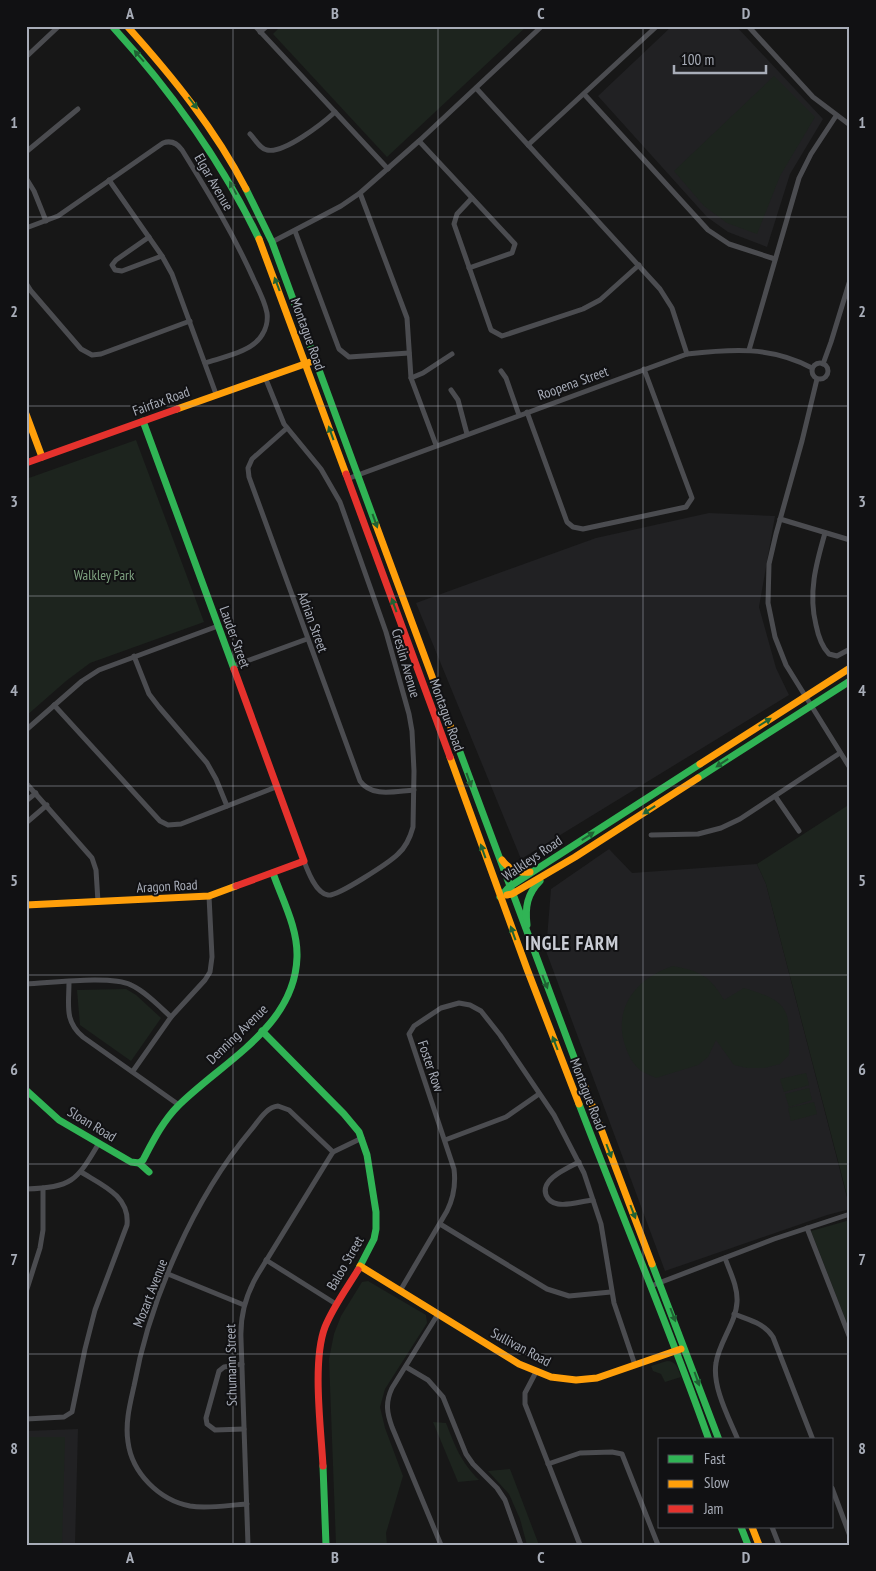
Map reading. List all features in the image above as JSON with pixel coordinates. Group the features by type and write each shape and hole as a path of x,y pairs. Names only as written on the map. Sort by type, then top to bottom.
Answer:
{"main road":[{"name":"Montague Road","path":"112,26 166,88 195,125 234,188 262,247 500,897 619,1208 677,1350 708,1438"},
{"name":"Montague Road","path":"127,26 164,66 209,126 249,191 272,242 528,939 686,1347 719,1438"},
{"path":"262,247 272,242"},
{"name":"Fairfax Road","path":"26,463 316,360"},
{"path":"26,414 42,457"},
{"name":"Lauder Street","path":"143,421 304,861"},
{"name":"Walkleys Road","path":"500,897 509,887 850,668"},
{"name":"Walkleys Road","path":"500,897 512,894 554,870 850,681"},
{"path":"493,844 509,869 519,873 533,872"},
{"name":"Aragon Road","path":"26,906 209,896 304,861"},
{"path":"528,939 525,916 527,899 534,887 554,870"},
{"name":"Denning Avenue","path":"139,1163 143,1160 166,1121 179,1105 262,1031 277,1015 288,998 297,965 296,941 273,872"},
{"name":"Baloo Street","path":"262,1031 344,1114 362,1138 369,1165 376,1220 374,1239 360,1266 336,1304 323,1335 319,1367 326,1545"},
{"name":"Sloan Road","path":"26,1090 59,1120 131,1162 139,1163 150,1172"},
{"name":"Sullivan Road","path":"360,1266 519,1364 536,1372 557,1378 583,1380 603,1377 686,1347"},
{"path":"742,1528 748,1545"},
{"path":"752,1528 759,1545"}],"street":[{"path":"26,57 59,26"},
{"path":"255,26 388,169"},
{"path":"260,32 267,26"},
{"path":"272,242 340,206 360,193 419,141 542,26"},
{"path":"528,145 657,26"},
{"path":"748,26 813,98 850,125"},
{"path":"476,88 660,289 672,308 687,354"},
{"path":"584,94 708,230 729,244 775,259"},
{"path":"26,152 78,109"},
{"path":"250,134 263,148 274,150 313,132 335,112"},
{"path":"749,350 799,178 811,154 836,116"},
{"path":"419,141 515,244 512,253 470,268"},
{"name":"Elgar Avenue","path":"26,228 64,212 163,142 176,144 182,150 236,244 266,310 265,329 261,337 250,346 205,363"},
{"path":"26,178 34,191 46,221"},
{"path":"109,180 162,256 172,274 216,394"},
{"path":"360,193 407,318 411,378 436,446"},
{"path":"472,198 457,214 454,224 491,330 502,336 583,309 600,300 639,265"},
{"path":"295,230 339,349 349,357 409,353"},
{"path":"149,237 116,260 112,265 113,268 122,271 162,256"},
{"path":"823,364 850,280"},
{"path":"26,283 82,349 92,355 101,354 190,321"},
{"name":"Roopena Street","path":"348,479 687,354 726,349 749,350 791,360 812,368"},
{"path":"411,378 424,373 452,354"},
{"path":"817,379 812,374 812,368 817,364 823,364"},
{"path":"817,379 822,379 826,376 827,369 823,364"},
{"path":"527,412 567,522 573,527 582,529 686,507 692,498 644,369"},
{"path":"501,371 506,378 519,415"},
{"name":"Creslin Avenue","path":"265,377 287,428 321,469 340,502 386,632 409,714 414,747 413,821 409,840 398,855 337,894 329,895 322,892 316,885 304,861"},
{"path":"817,379 769,564 769,610 775,637 790,673 850,768"},
{"path":"451,390 458,400 467,434"},
{"name":"Adrian Street","path":"287,428 252,459 248,464 248,473 307,639 362,784 372,791 414,790"},
{"path":"780,519 850,540"},
{"path":"825,533 813,580 815,620 823,647 829,654 837,656 850,649"},
{"path":"26,730 91,675 108,665 218,626"},
{"path":"233,666 307,639"},
{"path":"134,656 151,697 207,763 216,778 227,806"},
{"path":"54,705 164,824 176,825 276,787"},
{"path":"651,835 698,834 717,830 740,819 840,753"},
{"path":"26,783 92,858 96,870 98,902"},
{"path":"26,801 36,793"},
{"path":"775,796 799,831"},
{"path":"26,823 47,806"},
{"path":"133,1071 171,1017 205,980 211,969 212,948 209,896"},
{"path":"26,984 104,980 126,983 136,988 171,1017"},
{"path":"68,982 69,1013 72,1026 84,1037 179,1105"},
{"name":"Foster Row","path":"400,1290 440,1224 451,1203 455,1188 454,1168 409,1034 414,1026 441,1008 459,1003 481,1011 500,1035 561,1127 579,1162 603,1234 611,1292 635,1365"},
{"path":"445,1140 506,1116 539,1094"},
{"name":"Mozart Avenue","path":"246,1504 196,1507 174,1500 159,1492 146,1480 129,1450 127,1423 137,1371 148,1327 168,1274 188,1230 205,1198 238,1146 272,1107 282,1106 289,1110 333,1152"},
{"path":"333,1152 362,1138"},
{"path":"26,1189 66,1184 81,1172 99,1143"},
{"name":"Schumann Street","path":"248,1545 241,1332 244,1305 253,1282 333,1152"},
{"path":"579,1162 550,1180 546,1186 546,1195 551,1202 559,1204 593,1200"},
{"path":"26,1419 64,1417 72,1412 84,1349 95,1310 127,1225 126,1210 118,1196 81,1172"},
{"path":"27,1289 40,1248 43,1230 43,1188"},
{"path":"651,1286 850,1214"},
{"path":"440,1224 547,1290 569,1296 611,1292"},
{"path":"807,1228 850,1338"},
{"path":"725,1258 737,1296 734,1314 718,1354 715,1368 718,1389 737,1438"},
{"path":"266,1260 336,1304"},
{"path":"168,1274 244,1305"},
{"path":"438,1314 391,1391 387,1411 441,1545"},
{"path":"734,1314 761,1324 768,1330 773,1338 812,1438"},
{"path":"242,1364 224,1366 219,1371 206,1418 207,1424 215,1430 244,1429"},
{"path":"406,1367 428,1380 443,1397 466,1454 473,1464 497,1488 505,1500 521,1545"},
{"path":"536,1372 526,1393 525,1404 580,1545"},
{"path":"548,1464 580,1453 616,1452 622,1454 658,1545"},
{"path":"834,1493 850,1536"},
{"path":"772,1528 779,1545"}],"shaded area":[{"path":"672,26 736,26 823,119 790,174 767,247 728,232 707,217 598,96"},
{"path":"709,513 775,516 759,607 776,668 789,695 521,859 416,603 596,538"},
{"path":"609,849 632,873 757,864 766,884 850,1209 827,1215 665,1271 546,951 551,889"},
{"path":"78,1429 75,1545 26,1545 26,1431"}],"green space":[{"path":"281,26 527,26 387,157 273,34"},
{"path":"774,76 815,117 780,176 757,234 727,223 704,206 674,171"},
{"name":"Walkley Park","path":"136,440 204,622 90,663 26,716 26,479"},
{"path":"850,804 850,1207 766,884 757,864"},
{"path":"673,966 690,970 709,980 724,1000 744,988 779,1003 787,1017 789,1027 789,1055 780,1064 764,1068 747,1068 734,1065 716,1040 708,1057 698,1065 656,1078 641,1070 632,1060 624,1042 622,1029 626,1005 640,985 650,977"},
{"path":"126,989 136,995 161,1018 131,1061 80,1025 77,990"},
{"path":"806,1073 809,1085 784,1092 780,1079"},
{"path":"809,1088 812,1100 789,1107 785,1094"},
{"path":"814,1102 817,1114 791,1121 788,1108"},
{"path":"850,1220 850,1331 811,1231"},
{"path":"368,1281 426,1315 427,1323 385,1389 380,1407 385,1428 403,1476 386,1533 387,1545 336,1545 329,1359 334,1334 341,1316 362,1282"},
{"path":"667,1361 675,1364 681,1377 665,1382 661,1374 653,1371 651,1366"},
{"path":"433,1422 446,1423 463,1460 479,1480 458,1482"},
{"path":"26,1437 65,1437 62,1545 26,1545"},
{"path":"510,1469 539,1545 527,1545 520,1519 509,1494 488,1471"}],"traffic: fast":[{"path":"112,26 155,76 193,127 228,182 259,239"},
{"path":"246,189 272,242 376,525"},
{"path":"143,421 234,669"},
{"path":"698,778 850,681"},
{"path":"454,736 578,1068"},
{"path":"500,897 509,887 700,764"},
{"path":"139,1163 143,1160 168,1118 178,1106 253,1041 284,1004 293,982 297,946 289,914 273,873"},
{"path":"527,925 526,912 528,901 532,891 540,881"},
{"path":"262,1031 344,1114 359,1132 367,1155 376,1212 376,1229 374,1239 358,1270"},
{"path":"26,1090 59,1120 131,1162 139,1163 149,1172"},
{"path":"579,1104 662,1314 708,1438"},
{"path":"652,1264 718,1438"},
{"path":"323,1466 326,1545"},
{"path":"741,1528 748,1545"}],"traffic: slow":[{"path":"127,26 160,64 207,124 246,189"},
{"path":"259,239 346,474"},
{"path":"177,409 316,360"},
{"path":"26,414 42,457"},
{"path":"376,525 454,736"},
{"path":"700,764 850,668"},
{"path":"450,757 527,969 579,1104"},
{"path":"507,895 512,894 575,857 698,778"},
{"path":"502,860 514,870 530,872"},
{"path":"26,905 209,896 236,886"},
{"path":"578,1068 652,1264"},
{"path":"360,1266 519,1364 551,1377 576,1380 597,1378 681,1349"},
{"path":"752,1528 759,1545"}],"traffic: jam":[{"path":"26,463 177,409"},
{"path":"346,474 450,757"},
{"path":"234,669 304,861 236,886"},
{"path":"323,1466 318,1395 321,1341 332,1312 358,1270"}],"district":[{"name":"INGLE FARM","path":"572,943"}]}
